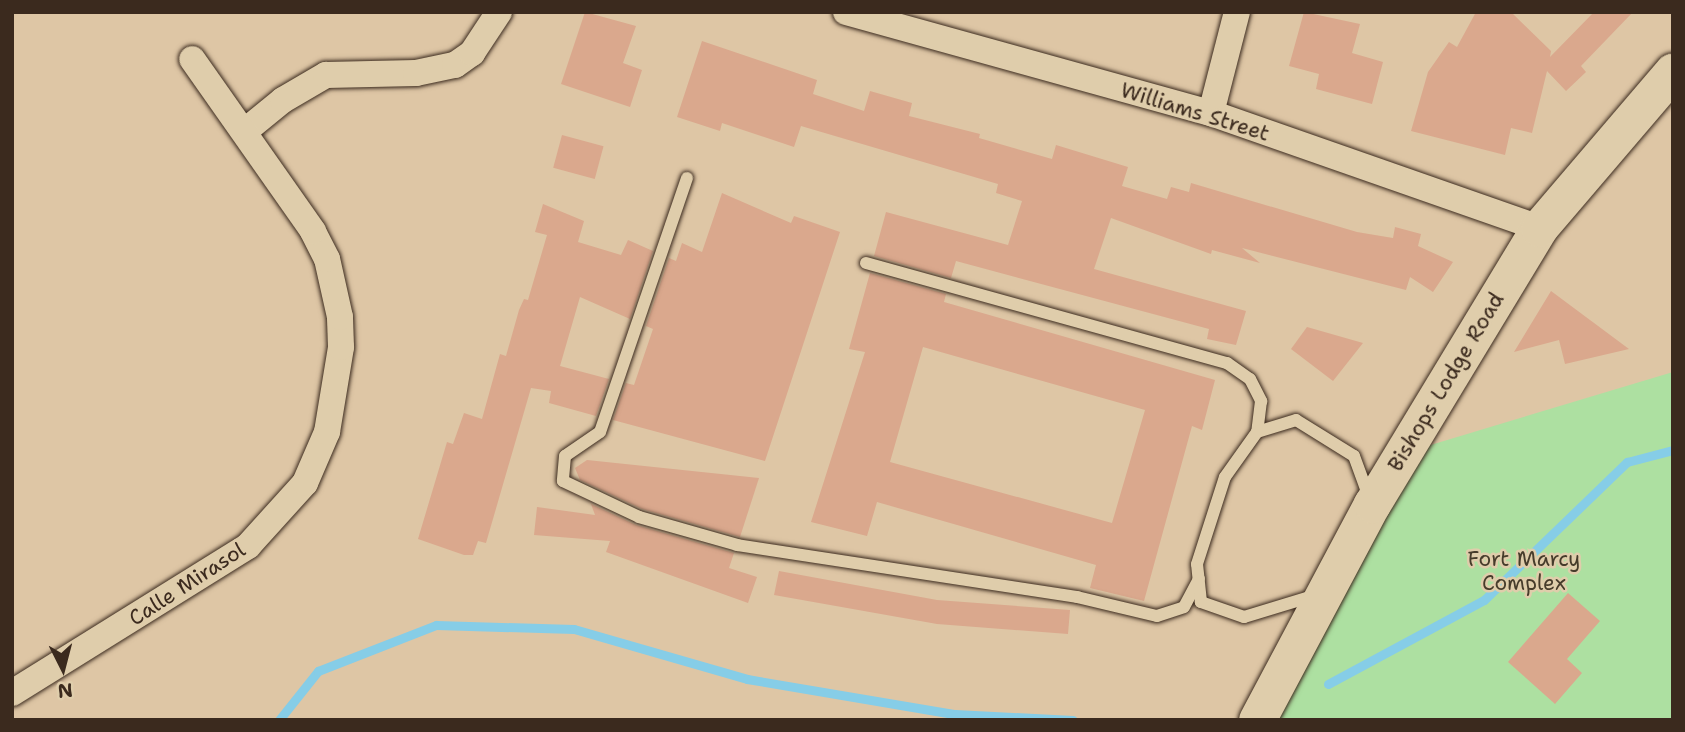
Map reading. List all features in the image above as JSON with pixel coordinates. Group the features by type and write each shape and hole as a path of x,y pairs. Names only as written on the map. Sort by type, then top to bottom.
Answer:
{"street":[{"path":"245,131 283,100 326,75 416,73 455,65 472,53 499,12"},
{"name":"Williams Street","path":"846,12 896,19 1210,113 1539,228"},
{"path":"1210,113 1237,12"},
{"name":"Calle Mirasol","path":"12,693 248,546 287,508 317,459 339,377 340,317 335,287 313,231 192,59"},
{"name":"Bishops Lodge Road","path":"1257,720 1372,504 1539,228 1673,71"}],"lane":[{"path":"687,178 600,432 565,456 563,481 639,517 737,545 1077,597 1157,617 1184,607 1199,579"},
{"path":"866,262 1227,363 1250,379 1261,401 1256,432 1225,477 1197,564 1201,602 1244,617 1323,593"},
{"path":"1256,432 1296,421 1343,449 1354,456 1372,504"}],"green space":[{"name":"Fort Marcy Complex","path":"1673,372 1673,720 1275,720 1414,450"}],"building":[{"path":"585,12 636,26 623,63 642,70 630,107 561,84"},
{"path":"1304,12 1360,24 1352,53 1383,62 1372,104 1316,89 1319,74 1289,66"},
{"path":"1476,12 1511,12 1551,51 1550,57 1594,12 1633,12 1581,66 1586,72 1566,91 1547,71 1532,133 1511,128 1505,155 1411,131 1428,72 1449,42 1457,47"},
{"path":"702,41 817,80 813,94 864,111 870,91 912,103 909,116 980,134 979,138 1052,159 1056,145 1128,167 1122,186 1167,199 1171,187 1189,192 1191,183 1357,232 1393,238 1395,227 1421,234 1418,246 1453,262 1433,292 1410,277 1406,290 1242,248 1260,263 1212,250 1211,254 1111,218 1094,269 1246,311 1236,345 1207,339 1209,329 956,261 951,278 874,256 886,212 1008,245 1022,201 996,193 998,184 801,126 794,147 722,123 720,131 677,117"},
{"path":"562,135 604,146 595,179 553,168"},
{"path":"722,193 791,223 794,216 840,232 765,461 613,420 626,383 634,385 653,329 646,326 669,258 676,261 682,243 702,252"},
{"path":"543,204 584,221 578,242 621,255 628,240 653,251 630,319 580,297 560,366 609,379 596,416 549,403 551,391 531,388 486,543 478,541 473,555 464,555 418,539 447,442 453,444 464,413 482,419 500,354 506,356 519,310 524,299 528,300 547,235 535,232"},
{"path":"870,273 946,294 944,302 1215,380 1202,430 1192,426 1144,601 1090,588 1096,565 877,502 867,536 811,522 865,352 849,349","holes":["923,347 1145,410 1112,523 890,462"]},
{"path":"1551,291 1629,349 1565,364 1559,340 1514,352"},
{"path":"1307,327 1363,343 1333,381 1291,349"},
{"path":"587,460 759,478 740,537 642,509 580,480 575,468"},
{"path":"591,504 636,525 734,553 729,568 757,577 748,603 606,552 610,541 534,535 537,507 595,515"},
{"path":"779,571 937,600 1070,610 1068,634 937,624 774,595"},
{"path":"1568,593 1600,621 1567,659 1582,673 1555,704 1508,662"}],"waterway":[{"path":"1328,684 1484,600 1627,462 1673,450"},
{"path":"279,720 318,671 436,625 574,629 747,679 955,714 1073,720"}]}
